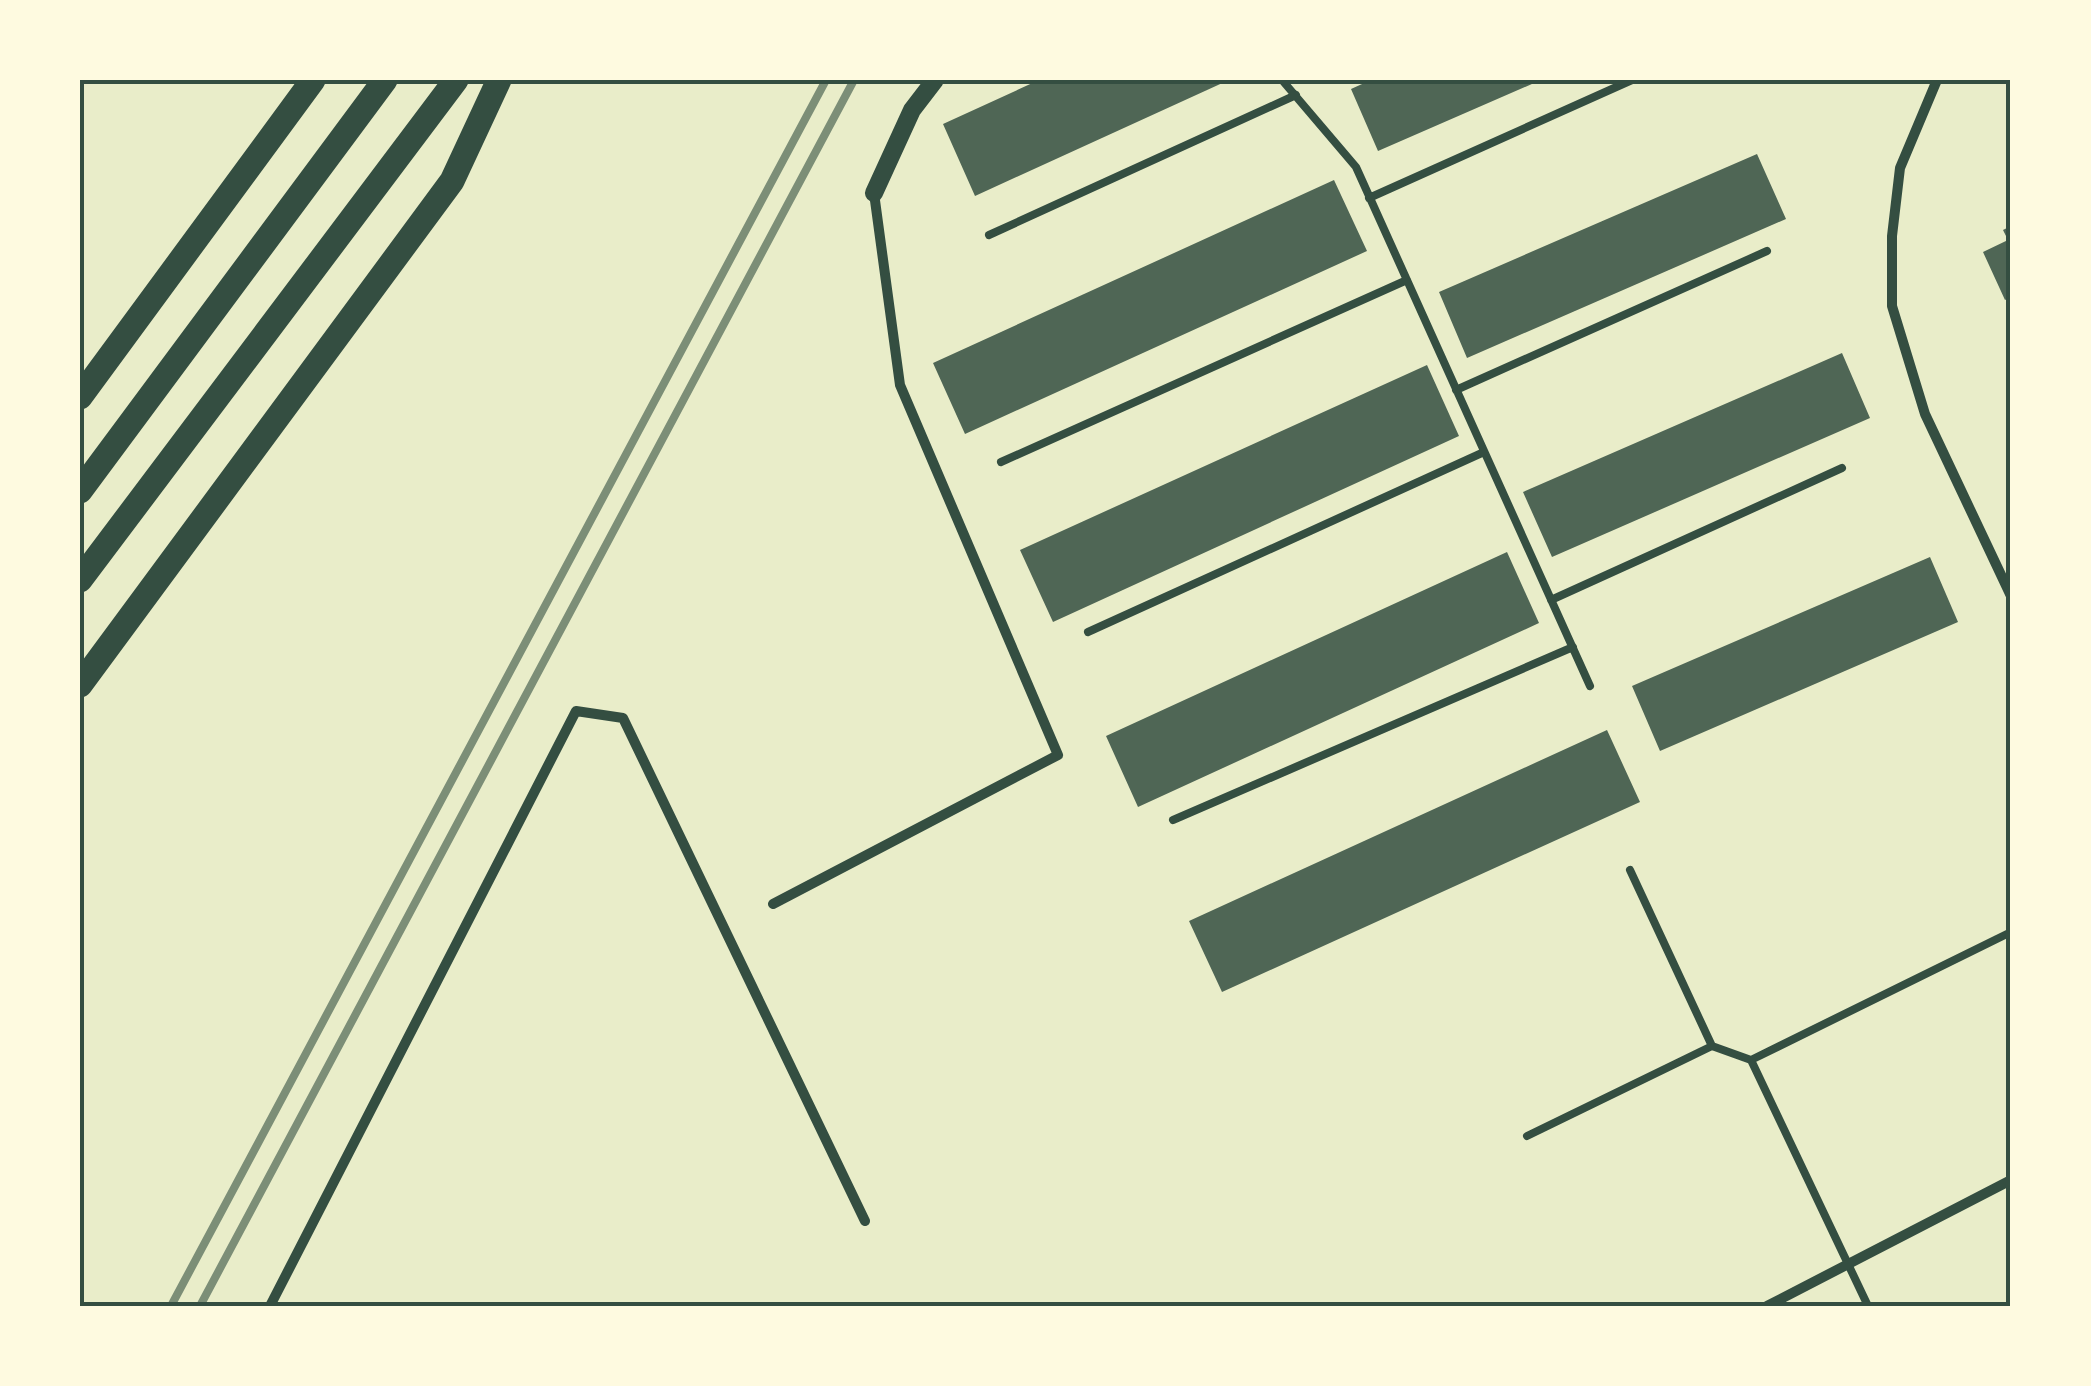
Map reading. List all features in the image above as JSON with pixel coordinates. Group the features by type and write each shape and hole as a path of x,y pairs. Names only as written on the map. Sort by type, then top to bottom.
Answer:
{"main road":[{"path":"80,397 312,80"},
{"path":"80,491 386,80"},
{"path":"80,580 455,80"},
{"path":"80,685 452,181 499,80"}],"street":[{"path":"773,904 1058,755 900,385 874,192 912,110 935,80"},
{"path":"1937,80 1900,168 1892,236 1892,306 1926,414 2011,596"},
{"path":"270,1306 576,711 622,718 865,1221"},
{"path":"1767,1306 2011,1180"}],"lane":[{"path":"1282,80 1356,168 1590,686"},
{"path":"1370,198 1632,80"},
{"path":"989,235 1296,95"},
{"path":"1456,390 1767,251"},
{"path":"1001,462 1406,280"},
{"path":"1088,632 1484,452"},
{"path":"1551,600 1842,468"},
{"path":"1173,820 1573,647"},
{"path":"1630,870 1712,1046 1751,1060 1868,1306"},
{"path":"1751,1060 2011,932"},
{"path":"1527,1136 1712,1046"}],"building":[{"path":"1039,80 1229,80 975,196 943,124"},
{"path":"1371,80 1541,80 1378,151 1351,89"},
{"path":"1757,154 1786,219 1467,358 1439,292"},
{"path":"1334,180 1367,251 965,434 933,363"},
{"path":"2011,226 2011,297 2005,300 1983,252 2008,240 2003,230"},
{"path":"1842,353 1870,418 1552,557 1523,492"},
{"path":"1427,365 1459,436 1053,622 1020,550"},
{"path":"1507,552 1539,623 1138,807 1106,736"},
{"path":"1930,557 1958,622 1660,751 1632,686"},
{"path":"1607,730 1640,802 1222,992 1189,921"}],"railway":[{"path":"171,1306 826,80"},
{"path":"200,1306 854,80"}]}
